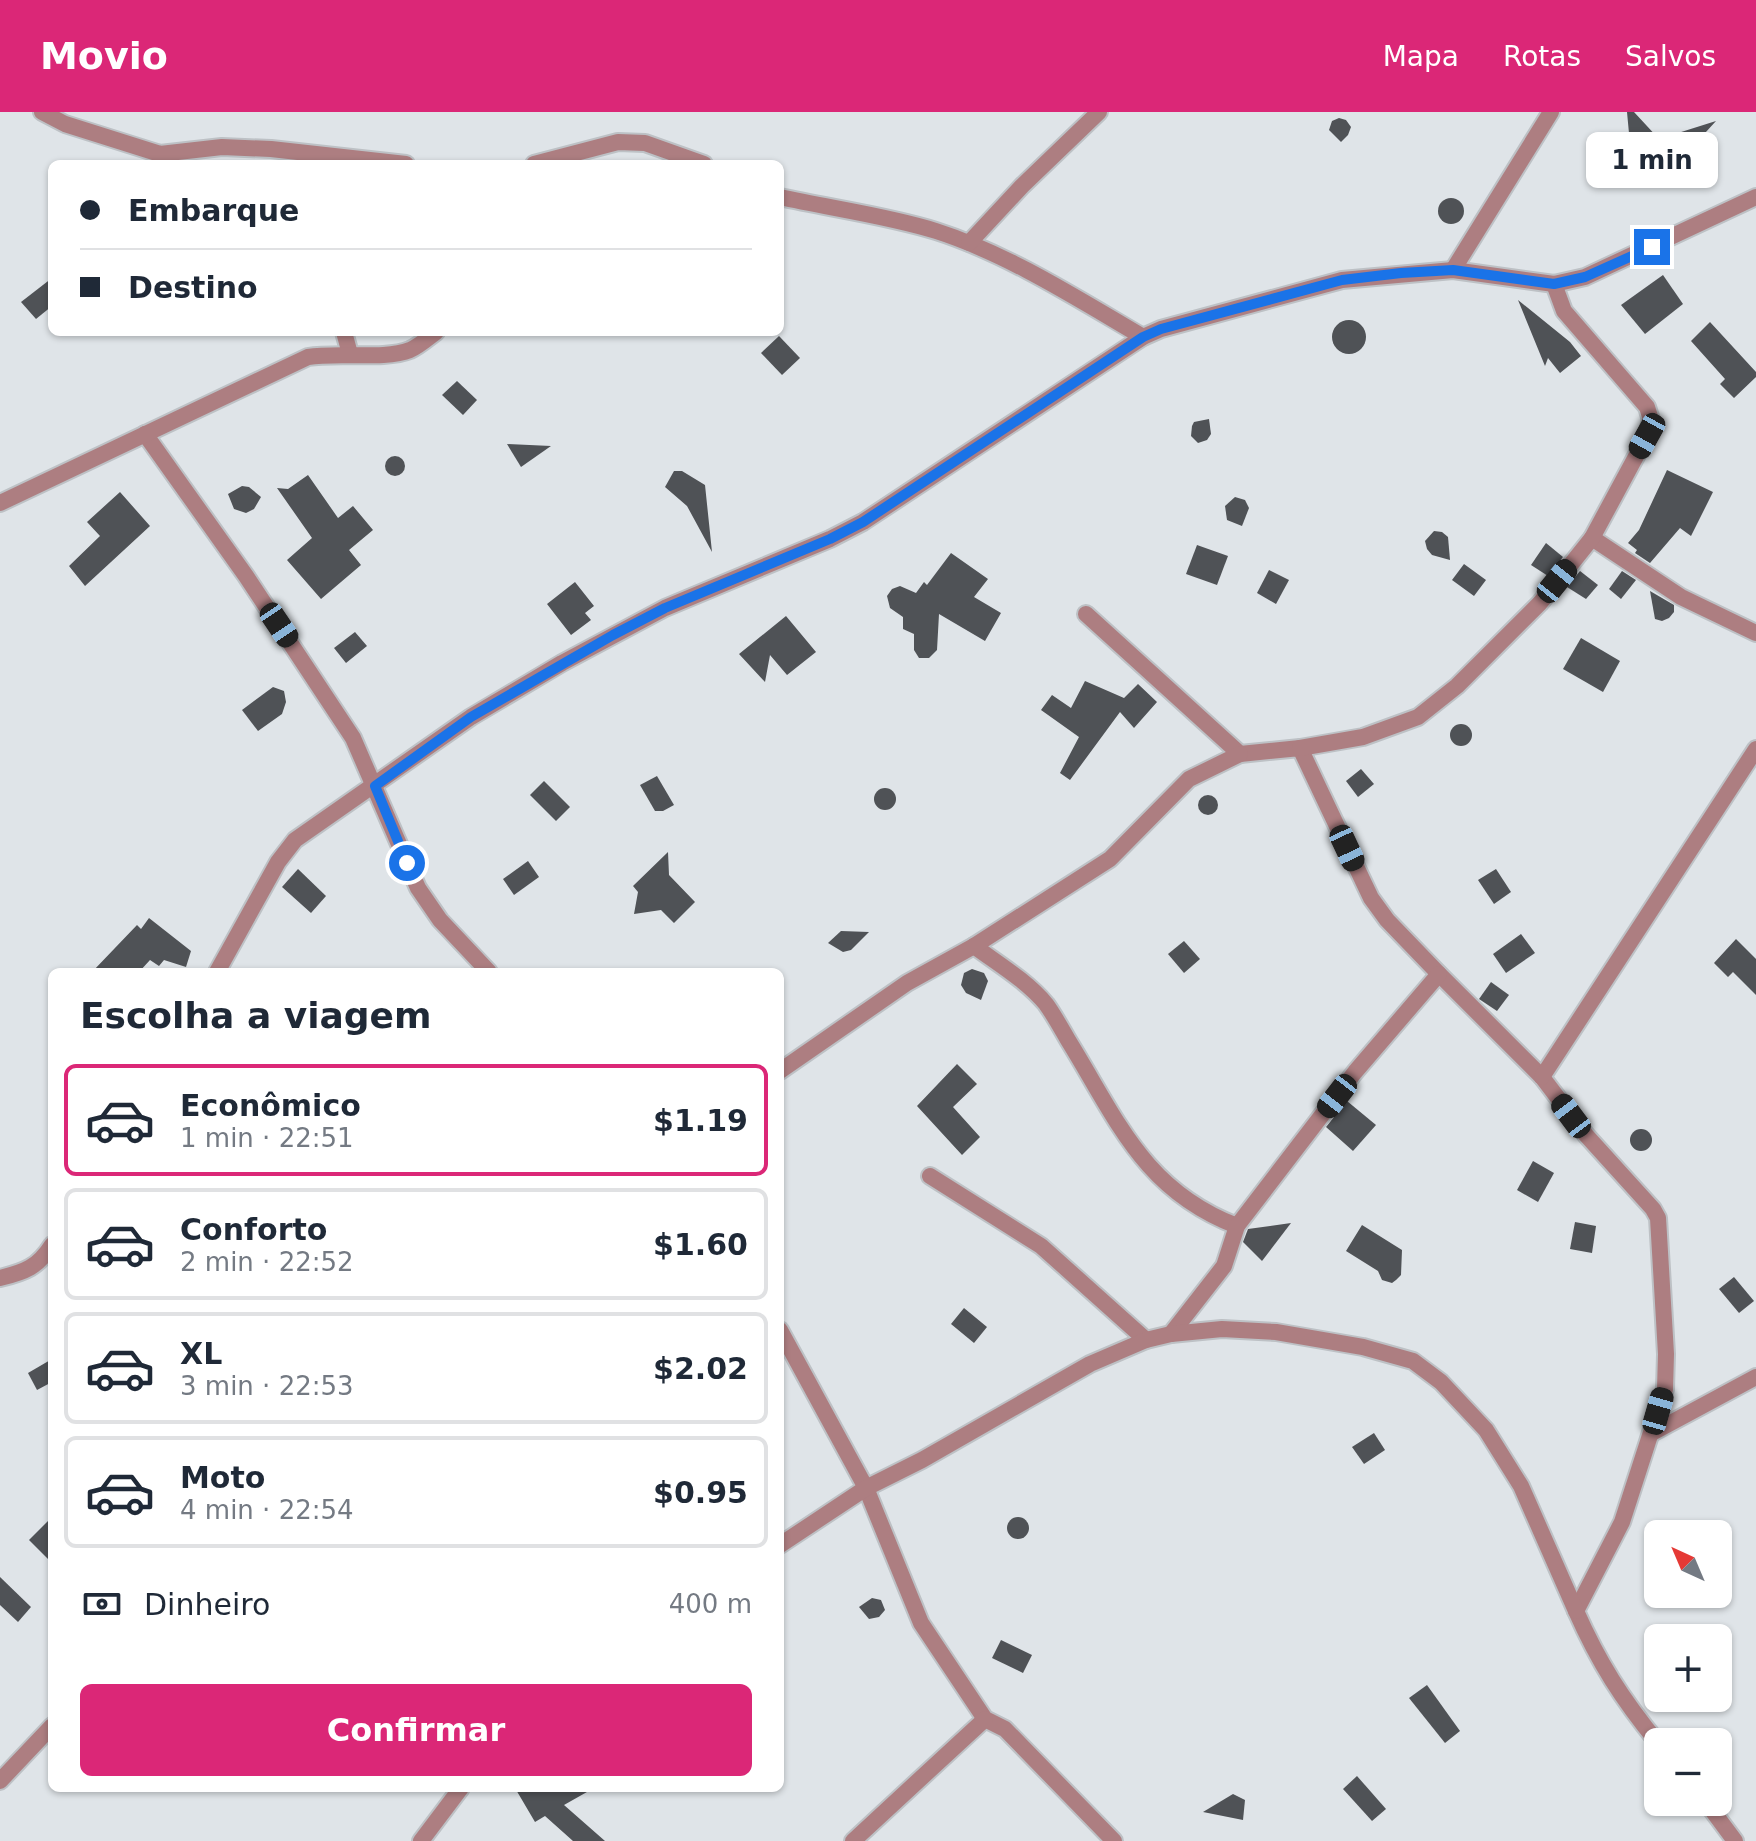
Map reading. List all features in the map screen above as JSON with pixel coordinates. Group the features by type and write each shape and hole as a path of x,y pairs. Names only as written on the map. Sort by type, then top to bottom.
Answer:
{"street":[{"path":"42,112 65,124 160,154 222,147 366,160"},
{"path":"969,243 1022,186 1099,112"},
{"path":"1453,270 1551,112"},
{"path":"549,160 618,142 645,143 693,160"},
{"path":"246,148 254,160"},
{"path":"219,968 278,862 295,840 471,717 665,608 830,539 863,522 1143,337 1161,329 1342,280 1453,270 1554,284 1585,277 1756,197"},
{"path":"784,198 934,230 969,243 1057,287 1143,337"},
{"path":"784,1068 907,983 974,946 1110,859 1189,779 1240,754 1363,737 1418,717 1457,686 1540,603 1592,538 1647,436 1651,420 1647,407 1564,311 1554,284"},
{"path":"345,336 350,354"},
{"path":"0,503 308,357 394,354 411,350 430,336"},
{"path":"145,434 246,576 353,738 418,888 440,920 485,968"},
{"path":"1592,538 1681,597 1756,633"},
{"path":"1086,614 1240,754"},
{"path":"1300,748 1371,898 1387,920 1542,1077 1586,1135 1658,1218 1666,1354 1665,1389 1622,1522 1576,1611"},
{"path":"1542,1077 1756,749"},
{"path":"974,946 1045,1003 1124,1136 1141,1159 1183,1199 1207,1214 1237,1226"},
{"path":"1171,1334 1224,1266 1237,1226 1355,1072 1439,974"},
{"path":"930,1176 1041,1246 1146,1340"},
{"path":"0,1278 26,1272 42,1261 48,1251"},
{"path":"784,1542 866,1488 922,1460 1090,1364 1146,1340 1222,1329 1276,1332 1363,1347 1413,1361 1441,1382 1486,1430 1521,1486 1597,1657 1626,1704 1646,1728"},
{"path":"784,1337 866,1488 921,1623 985,1719 1005,1729 1114,1841"},
{"path":"1652,1433 1756,1377"},
{"path":"853,1841 985,1719"},
{"path":"0,1781 48,1730"},
{"path":"421,1841 458,1792"},
{"path":"1716,1816 1735,1841"}],"building":[{"path":"1627,112 1634,112 1659,139 1716,121 1695,144 1693,155 1681,161 1672,159 1660,146 1644,153 1633,151"},
{"path":"1339,118 1346,120 1351,127 1341,142 1329,130 1332,121"},
{"path":"1451,198 1460,202 1464,211 1460,220 1451,224 1442,220 1438,211 1442,202"},
{"path":"1663,275 1683,304 1645,334 1621,305"},
{"path":"48,281 48,309 36,319 21,302"},
{"path":"1518,300 1570,342 1581,356 1560,373 1548,358 1545,366"},
{"path":"1349,320 1361,325 1366,337 1361,349 1349,354 1337,349 1332,337 1337,325"},
{"path":"1710,322 1756,372 1756,377 1734,398 1720,384 1725,379 1691,341"},
{"path":"779,336 800,358 782,375 761,353"},
{"path":"457,381 477,400 463,415 442,395"},
{"path":"1209,419 1211,434 1207,440 1198,443 1191,436 1192,426 1194,422"},
{"path":"507,444 551,446 521,467"},
{"path":"395,456 402,459 405,466 402,473 395,476 388,473 385,466 388,459"},
{"path":"1667,470 1713,492 1691,536 1680,528 1650,563 1635,553 1637,550 1628,543 1639,530"},
{"path":"674,471 682,471 705,485 712,552 687,506 665,487"},
{"path":"308,475 338,518 353,506 373,530 349,550 361,565 321,599 287,560 312,538 277,488 288,489"},
{"path":"242,486 249,487 261,497 254,509 246,513 234,509 228,494"},
{"path":"120,492 150,526 85,586 69,566 100,536 87,522"},
{"path":"1235,497 1245,500 1249,508 1242,526 1227,520 1225,506"},
{"path":"1434,531 1448,537 1450,560 1432,555 1427,549 1425,541"},
{"path":"1546,543 1563,557 1548,576 1531,565"},
{"path":"1197,545 1228,556 1217,585 1186,574"},
{"path":"951,553 988,579 974,597 1001,613 985,641 939,614 937,650 929,658 919,658 914,650 914,634 903,629 903,617 890,608 887,596 892,589 900,586 916,593 924,582 927,585"},
{"path":"1464,564 1486,580 1474,596 1452,580"},
{"path":"1269,570 1289,580 1276,604 1257,593"},
{"path":"1580,571 1598,585 1586,599 1567,587"},
{"path":"1622,571 1636,580 1621,599 1609,589"},
{"path":"575,582 594,606 585,613 591,620 571,635 547,604"},
{"path":"1650,591 1674,605 1674,612 1669,618 1662,621 1655,619"},
{"path":"786,616 816,652 787,675 770,655 765,682 739,654"},
{"path":"355,632 367,646 346,663 334,648"},
{"path":"1581,638 1620,661 1603,692 1563,669"},
{"path":"1085,681 1124,698 1138,684 1157,702 1134,728 1120,712 1070,780 1060,773 1079,737 1041,710 1052,695 1071,708"},
{"path":"273,687 284,691 286,702 282,714 258,731 242,710"},
{"path":"1461,724 1469,727 1472,735 1469,743 1461,746 1453,743 1450,735 1453,727"},
{"path":"1361,769 1374,784 1358,797 1346,781"},
{"path":"657,776 674,805 663,811 655,811 640,785"},
{"path":"544,781 570,807 556,821 530,795"},
{"path":"885,788 893,791 896,799 893,807 885,810 877,807 874,799 877,791"},
{"path":"1208,795 1215,798 1218,805 1215,812 1208,815 1201,812 1198,805 1201,798"},
{"path":"668,852 669,875 695,902 674,923 661,910 634,914 638,892 633,886"},
{"path":"528,861 539,877 514,895 503,879"},
{"path":"298,869 326,896 311,913 282,887"},
{"path":"1496,869 1511,892 1494,904 1478,880"},
{"path":"149,918 191,951 186,967 164,960 159,966 150,960 143,968 96,968 137,925 141,929"},
{"path":"841,931 869,932 851,950 843,952 828,943"},
{"path":"1521,934 1535,953 1506,973 1493,954"},
{"path":"1736,939 1756,959 1756,995 1733,972 1728,977 1714,963"},
{"path":"1184,941 1200,959 1184,973 1168,954"},
{"path":"972,969 984,973 988,981 981,1000 966,993 961,985 964,973"},
{"path":"1491,982 1509,995 1497,1011 1479,999"},
{"path":"957,1064 977,1084 953,1107 980,1137 962,1155 917,1106"},
{"path":"1347,1101 1376,1125 1353,1151 1326,1127"},
{"path":"1641,1129 1649,1132 1652,1140 1649,1148 1641,1151 1633,1148 1630,1140 1633,1132"},
{"path":"1533,1161 1554,1173 1538,1202 1517,1190"},
{"path":"1575,1222 1596,1226 1592,1253 1570,1249"},
{"path":"1291,1223 1262,1261 1243,1242 1248,1229"},
{"path":"1362,1225 1402,1250 1401,1275 1392,1283 1382,1280 1378,1271 1346,1251"},
{"path":"1734,1277 1754,1301 1739,1313 1719,1289"},
{"path":"964,1308 987,1327 974,1343 951,1324"},
{"path":"48,1361 48,1384 37,1390 28,1373"},
{"path":"1374,1433 1385,1450 1364,1464 1352,1447"},
{"path":"1018,1517 1026,1520 1029,1528 1026,1536 1018,1539 1010,1536 1007,1528 1010,1520"},
{"path":"48,1521 48,1559 29,1540"},
{"path":"0,1577 31,1607 18,1622 0,1605"},
{"path":"872,1598 881,1600 885,1610 879,1617 869,1619 859,1607"},
{"path":"1001,1640 1032,1655 1023,1673 992,1658"},
{"path":"1427,1685 1460,1731 1445,1743 1409,1698"},
{"path":"1357,1776 1386,1809 1372,1821 1343,1789"},
{"path":"517,1792 587,1792 564,1805 605,1841 573,1841 545,1816 535,1822"},
{"path":"1233,1794 1245,1800 1243,1820 1203,1812"}],"route":[{"path":"407,863 375,786 471,717 562,663 665,608 830,539 863,522 1143,337 1161,329 1342,280 1453,270 1554,284 1585,277 1652,247"}]}
